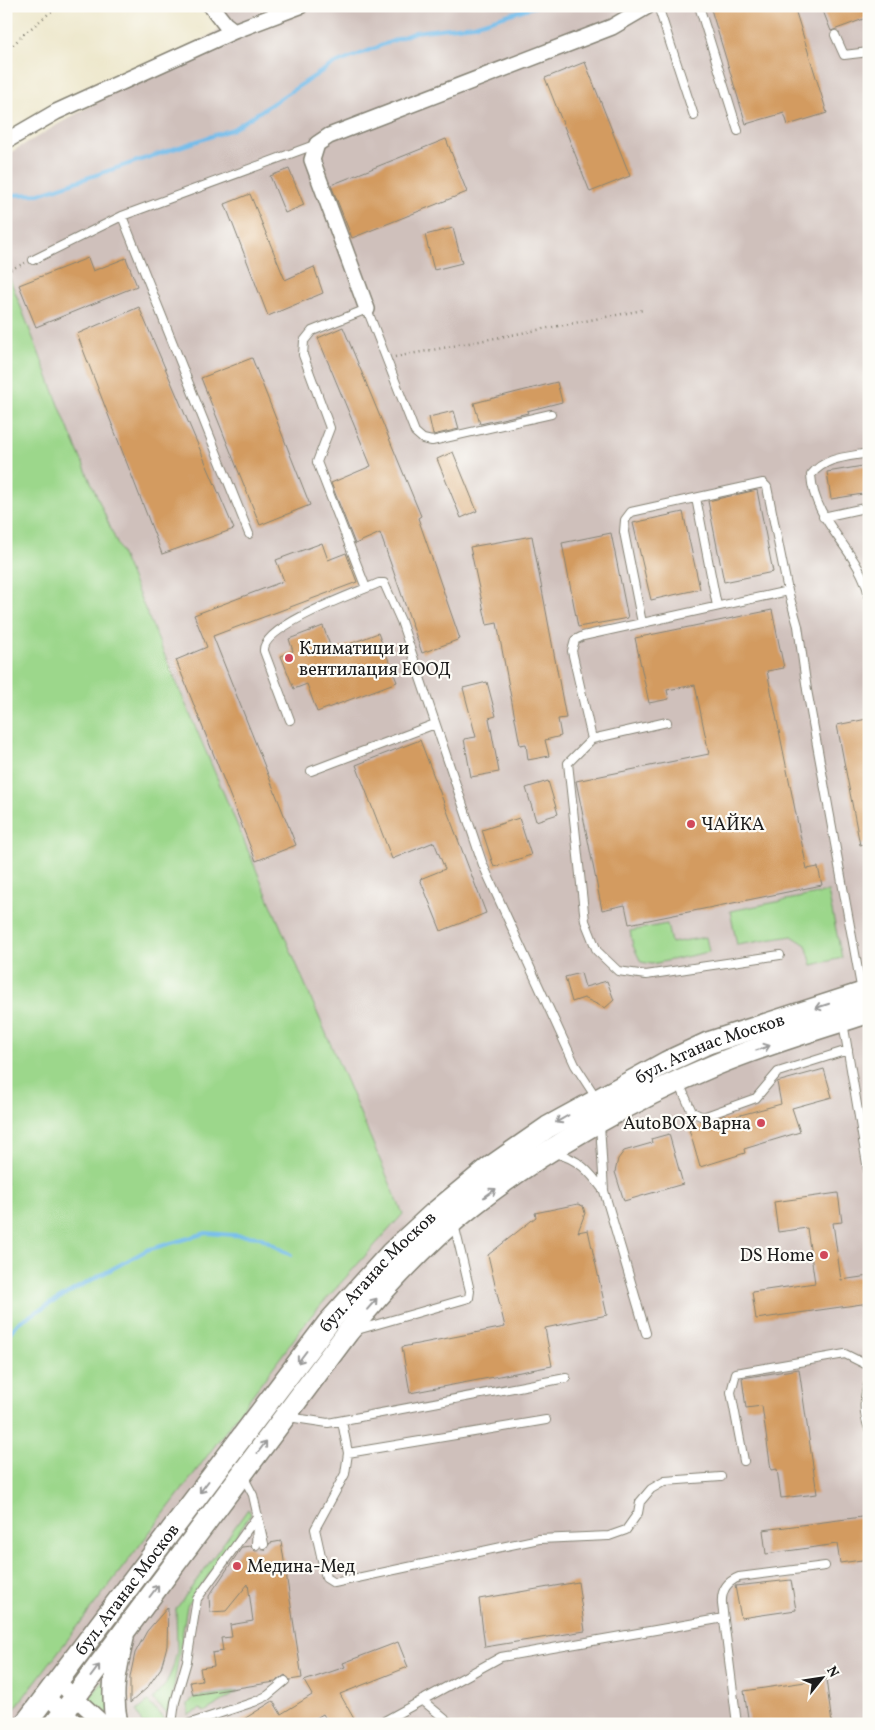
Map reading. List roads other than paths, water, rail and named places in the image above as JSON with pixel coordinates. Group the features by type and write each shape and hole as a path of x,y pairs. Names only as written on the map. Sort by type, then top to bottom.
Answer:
{"main road":[{"name":"бул. Атанас Москов","path":"68,1714 125,1630 348,1332 398,1275 453,1222 472,1206 550,1152 678,1081 861,1006"},
{"name":"бул. Атанас Москов","path":"25,1724 328,1322 391,1253 433,1214 482,1174 548,1127 667,1062 708,1043 861,1006"},
{"path":"117,1724 113,1702 113,1685 125,1630"}],"street":[{"path":"211,6 225,24 234,31"},
{"path":"6,141 56,112 234,31 300,6"},
{"path":"367,309 312,160 317,144 329,136 612,27 648,6"},
{"path":"52,1689 68,1714 104,1724"}],"lane":[{"path":"658,6 694,116"},
{"path":"699,6 738,131"},
{"path":"835,35 844,56 869,52"},
{"path":"33,260 122,216 317,144"},
{"path":"122,216 249,534"},
{"path":"366,588 317,462 330,428 303,355 304,341 312,331 367,309 415,432 423,439 432,441 551,414"},
{"path":"869,453 836,459 818,465 811,475 812,492 823,517 857,568 869,596"},
{"path":"642,622 624,532 624,520 631,512 763,483 767,487 788,591 798,626 807,690 861,1006 848,1050 869,1176"},
{"path":"696,498 717,606"},
{"path":"823,517 869,508"},
{"path":"290,720 263,648 291,621 366,588 384,583 388,589 483,865 575,1065 597,1099"},
{"path":"592,739 572,651 575,640 583,636 642,622 788,591"},
{"path":"667,722 592,739 568,764 585,921 597,951 618,971 646,975 780,955"},
{"path":"311,771 435,724"},
{"path":"678,1081 692,1112 703,1117 756,1098 778,1072 848,1050"},
{"path":"600,1123 604,1191 646,1334"},
{"path":"550,1152 567,1155 579,1162 604,1191"},
{"path":"348,1332 469,1298 470,1291 453,1222"},
{"path":"744,1461 731,1392 736,1373 845,1354 869,1366"},
{"path":"284,1416 328,1423 566,1378"},
{"path":"869,1382 864,1397 865,1420 869,1429"},
{"path":"342,1420 348,1453 345,1474 315,1529 326,1578 334,1583 539,1539 608,1536 626,1530 638,1513 640,1502 652,1489 665,1482 721,1477"},
{"path":"348,1453 546,1420"},
{"path":"242,1474 253,1494 258,1515 260,1545"},
{"path":"172,1724 175,1702 187,1661 197,1599 258,1515"},
{"path":"737,1724 721,1597 727,1584 732,1580 825,1566"},
{"path":"379,1724 501,1657 724,1618"},
{"path":"188,1724 267,1696 285,1681"},
{"path":"237,1708 266,1692 275,1682"},
{"path":"422,1700 452,1724"}],"waterway":[{"path":"6,195 39,194 233,129 330,66 415,32 474,25 536,6"},
{"path":"6,1337 19,1322 147,1250 206,1233 260,1237 291,1255"}],"place":[{"name":"Климатици и вентилация ЕООД","path":"289,658"},
{"name":"ЧАЙКА","path":"691,824"},
{"name":"AutoBOX Варна","path":"761,1123"},
{"name":"DS Home","path":"824,1255"},
{"name":"Медина-Мед","path":"237,1566"}]}
